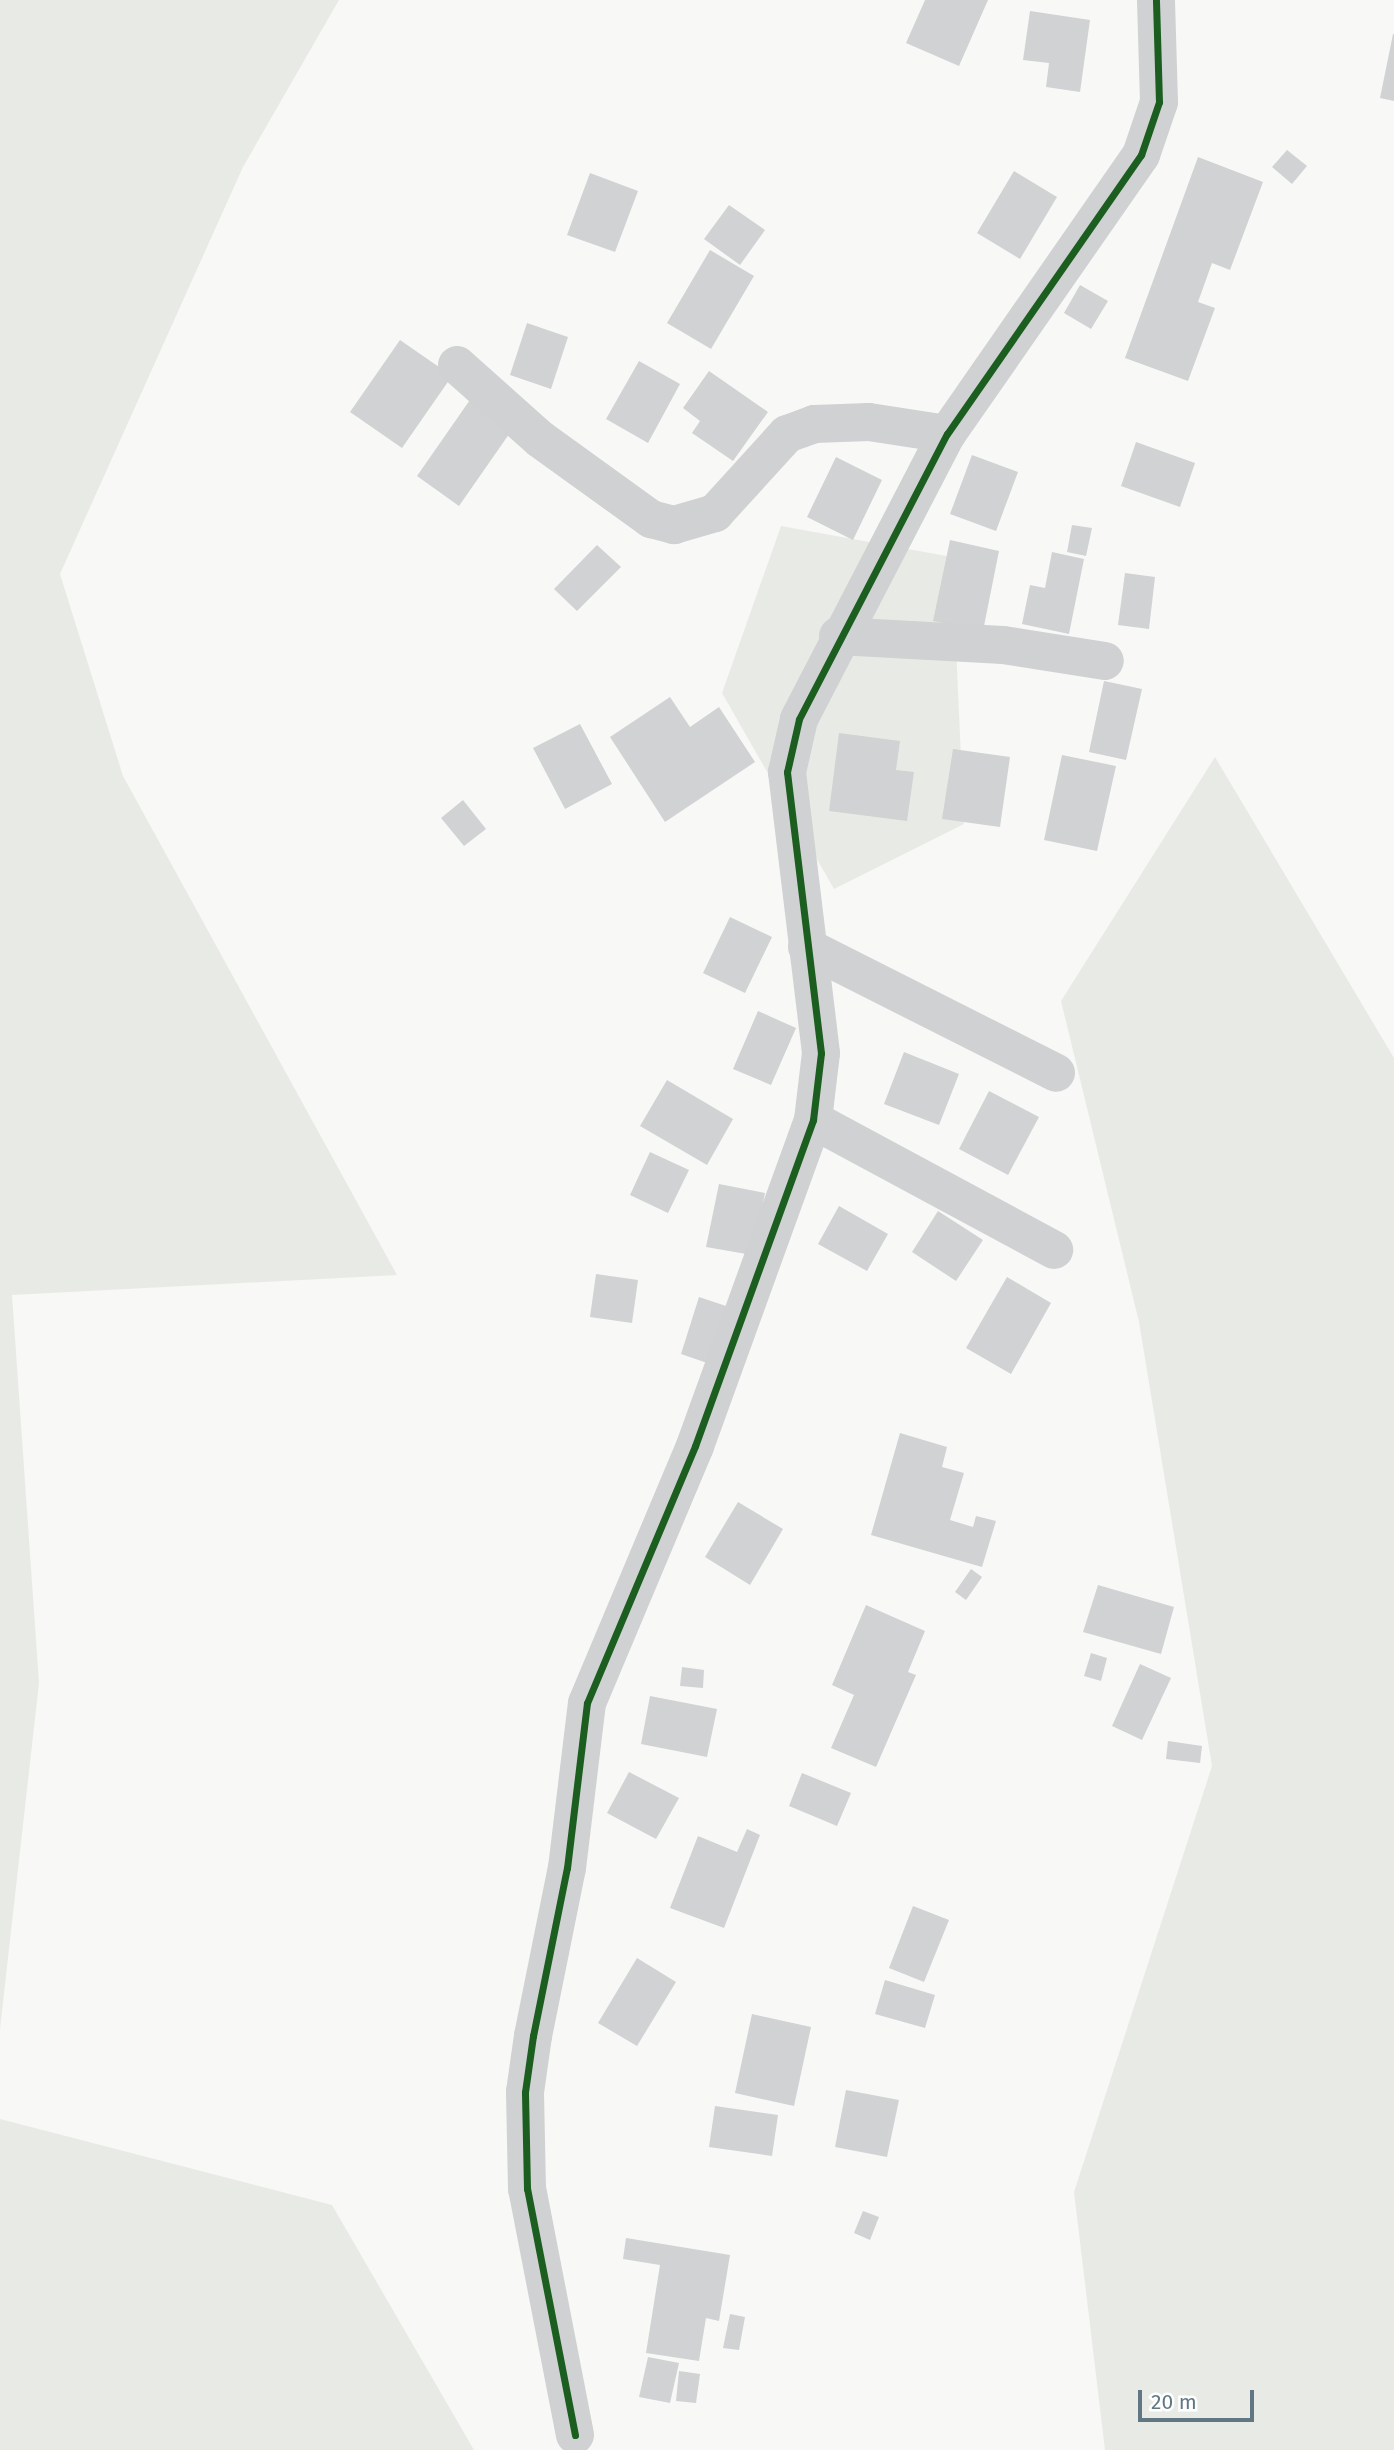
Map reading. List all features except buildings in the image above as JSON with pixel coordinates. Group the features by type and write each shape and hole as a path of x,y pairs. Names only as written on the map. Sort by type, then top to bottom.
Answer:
{"street":[{"path":"575,2435 527,2189 525,2092 567,1868 587,1703 695,1446 813,1120 821,1053 788,772 799,719 838,636 947,434 1141,155 1159,103 1156,0"},
{"path":"457,365 540,439 651,519 674,525 715,513 787,434 814,424 869,422 947,434"},
{"path":"838,636 1003,645 1105,660"},
{"path":"807,947 1056,1073"},
{"path":"813,1120 1054,1251"}],"shaded area":[{"path":"0,0 339,0 243,167 60,574 123,776 397,1275 12,1295 39,1683 0,2029"},
{"path":"781,526 952,557 964,824 834,889 722,693"},
{"path":"1215,757 1394,1058 1394,2450 1105,2450 1074,2192 1212,1766 1139,1322 1061,1001"},
{"path":"0,2119 332,2205 474,2450 0,2450"}],"cycle path":[{"path":"575,2435 527,2189 525,2092 533,2036 567,1868 587,1703 695,1446 813,1120 821,1053 787,772 799,719 947,434 1141,155 1159,102 1156,0"}]}
